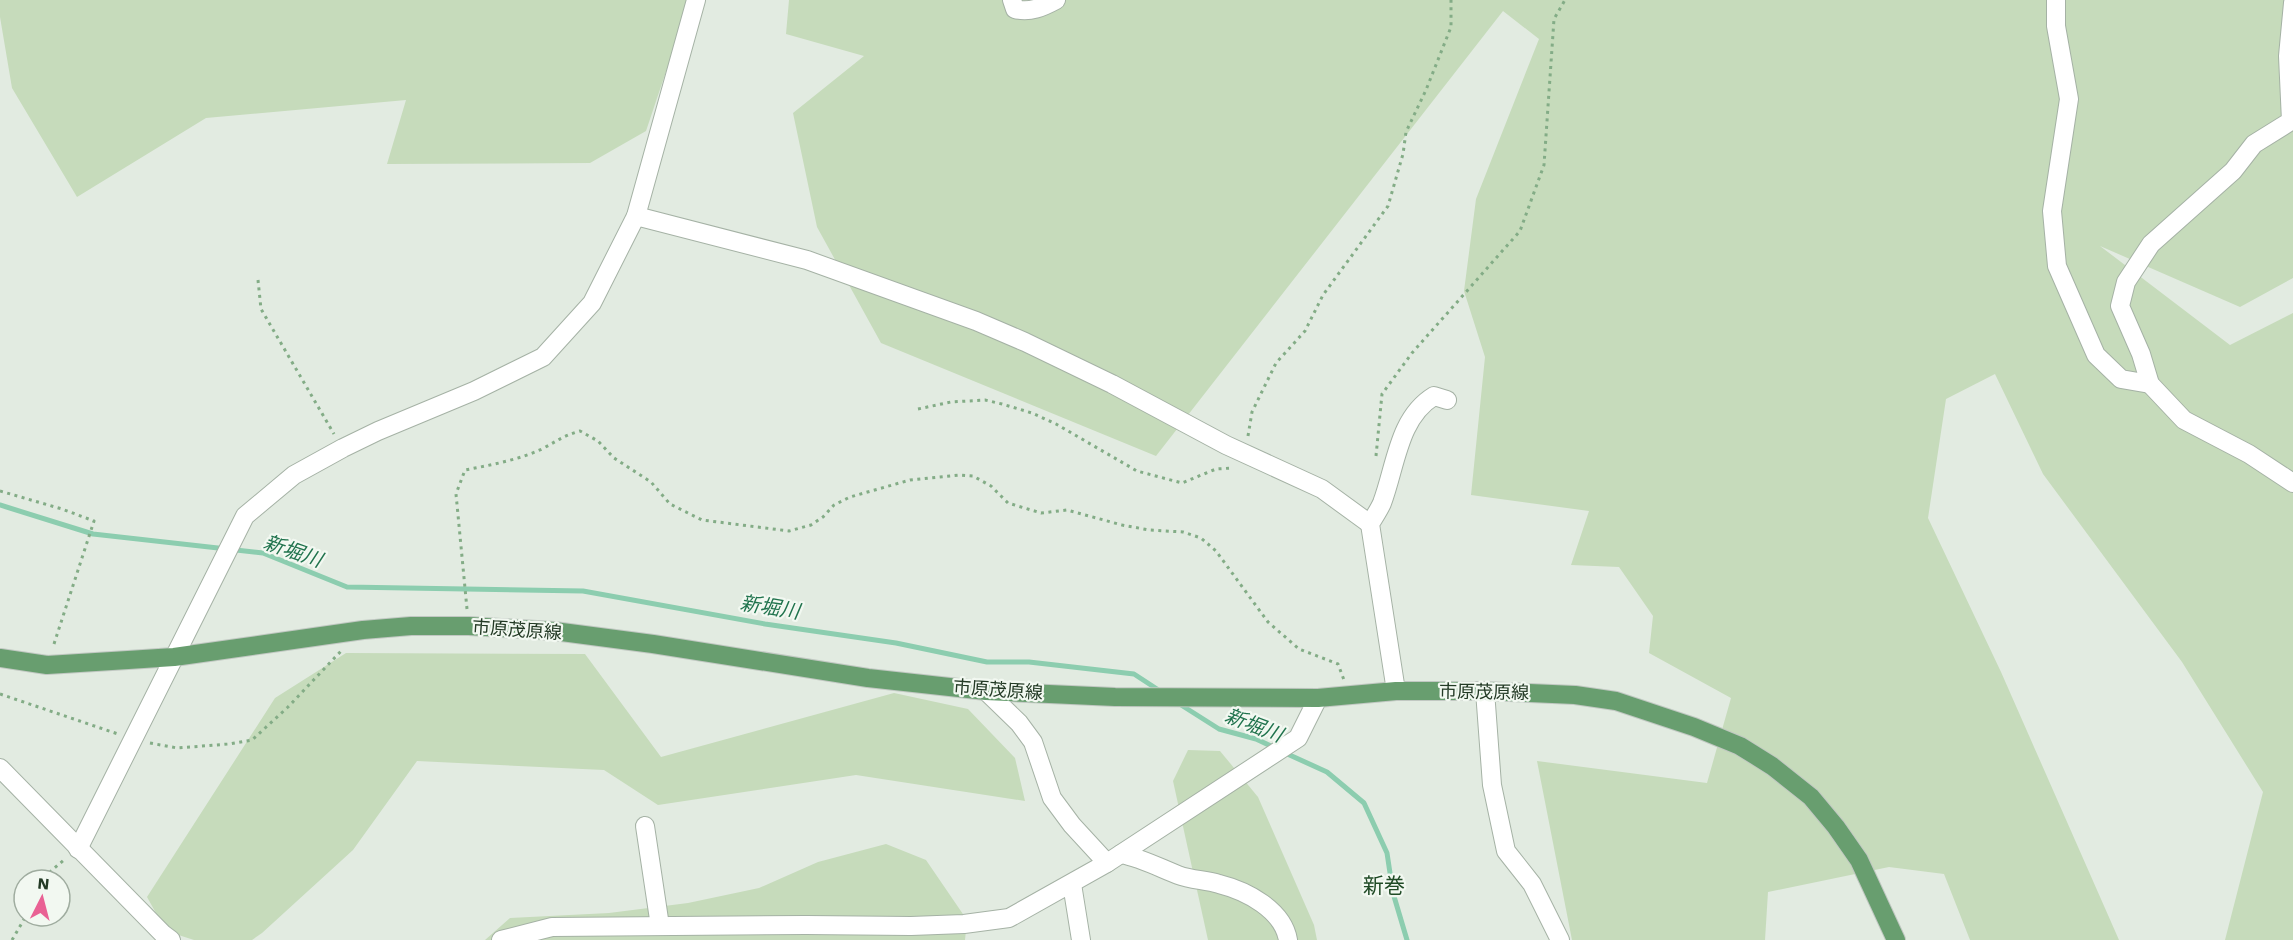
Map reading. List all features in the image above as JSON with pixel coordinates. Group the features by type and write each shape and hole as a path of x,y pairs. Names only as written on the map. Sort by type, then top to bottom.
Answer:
{"main road":[{"name":"市原茂原線","path":"0,658 46,665 174,657 363,630 411,626 469,626 554,632 653,644 868,678 986,691 1115,697 1318,698 1396,691 1485,691 1575,695 1617,701 1740,746 1772,766 1811,797 1859,860 1896,940"}],"street":[{"path":"78,849 245,516 294,475 343,448 474,391 543,357 592,303 636,216 696,0"},
{"path":"1012,0 1015,9 1024,12 1043,7 1056,0"},
{"path":"2056,0 2056,26 2069,99 2052,211 2057,267 2096,355 2121,380 2150,384"},
{"path":"2293,3 2288,56 2292,121 2254,144 2233,171 2151,244 2126,282 2120,306 2141,354 2150,384 2184,420 2249,454 2293,483"},
{"path":"636,216 807,261 975,321 1025,342 1090,374 1241,461 1322,489 1370,524"},
{"path":"1396,691 1370,524 1382,504 1397,450 1411,420 1421,404 1434,396 1447,400"},
{"path":"986,691 1019,723 1033,742 1052,798 1072,825 1114,858 1137,857 1180,876 1222,884 1265,904 1286,928 1288,940"},
{"path":"1485,691 1492,785 1506,851 1532,884 1560,940"},
{"path":"501,940 552,927 660,926 697,933 909,933 1009,918 1114,858 1298,738 1318,698"},
{"path":"0,768 171,940"},
{"path":"645,826 660,926"},
{"path":"1072,884 1081,940"}],"path":[{"path":"918,409 951,402 985,400 1002,404 1032,413 1056,424 1137,471 1182,483 1241,461 1251,412 1276,363 1305,331 1323,295 1388,206 1403,154 1406,132 1426,90 1450,27 1451,0"},
{"path":"1376,465 1382,394 1412,353 1520,231 1544,165 1554,19 1565,0"},
{"path":"258,280 261,309 343,448"},
{"path":"469,626 456,494 465,470 501,463 541,449 566,434 580,431 598,441 614,458 651,482 670,504 702,520 789,531 811,525 823,517 834,505 850,496 910,480 959,475 973,476 991,486 1008,502 1041,513 1067,510 1122,525 1149,530 1183,532 1201,538 1216,551 1268,622 1299,649 1338,664 1350,695"},
{"path":"0,491 94,521 46,665"},
{"path":"0,694 134,740 177,748 252,740 288,707 363,630"},
{"path":"55,868 78,849"}],"green space":[{"path":"0,0 690,0 646,131 590,163 387,164 406,100 206,118 77,197 12,88 0,17"},
{"path":"789,0 2293,0 2293,278 2240,307 2100,246 2230,345 2293,313 2293,940 2225,940 2263,792 2182,662 2043,474 1995,374 1946,399 1928,518 2001,672 2119,940 1970,940 1944,874 1889,867 1768,892 1765,940 1572,940 1537,761 1707,783 1731,698 1649,653 1653,616 1619,567 1571,565 1589,511 1471,495 1485,357 1464,291 1476,199 1539,39 1503,11 1156,456 881,343 817,227 793,113 864,56 786,34"},
{"path":"346,653 585,654 661,757 894,693 968,709 1015,758 1025,801 856,775 658,805 604,770 417,761 353,850 252,940 194,940 166,931 147,897 275,698"},
{"path":"1188,750 1220,751 1258,797 1314,925 1317,940 1208,940 1173,781"},
{"path":"886,844 926,860 967,920 965,940 485,940 510,918 609,913 688,903 759,888 818,862"}],"waterway":[{"name":"新堀川","path":"0,505 93,534 263,553 347,587 583,591 765,624 896,643 987,662 1029,662 1134,674 1160,691"},
{"name":"新堀川","path":"1178,703 1219,729 1256,739 1275,748"},
{"name":"新堀川","path":"1283,752 1327,772 1364,803 1387,853 1393,893 1407,940"}],"district":[{"name":"新巻","path":"1384,886"}]}
